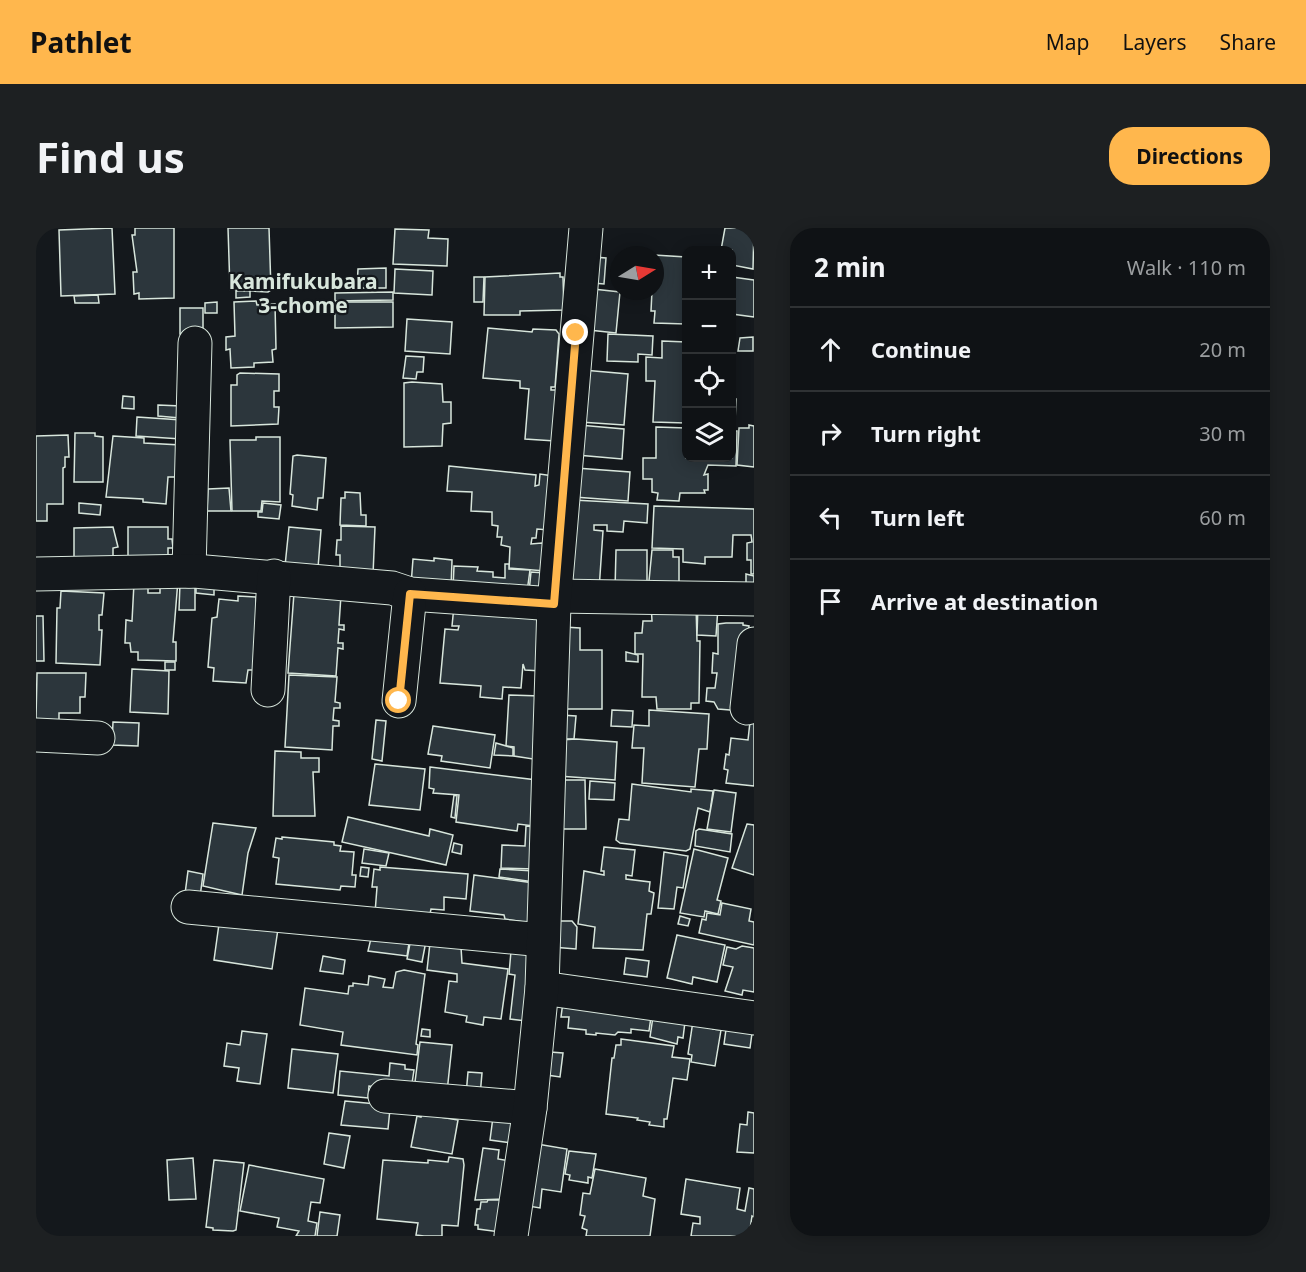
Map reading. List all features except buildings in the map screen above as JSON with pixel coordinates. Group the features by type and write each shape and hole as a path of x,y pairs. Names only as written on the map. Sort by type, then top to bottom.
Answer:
{"street":[{"path":"511,1236 530,1108 542,988 551,780 554,600 586,228"},
{"path":"189,572 195,343"},
{"path":"36,574 189,572 274,576 392,588 410,594 554,600 754,599"},
{"path":"268,690 274,576"},
{"path":"399,701 410,594"},
{"path":"747,708 754,644"},
{"path":"36,735 98,738"},
{"path":"188,907 543,940"},
{"path":"542,988 754,1018"},
{"path":"386,1096 530,1108"}],"district":[{"name":"Kamifukubara 3-chome","path":"303,294"}],"route":[{"path":"399,701 410,594 554,604 576,333"}]}
